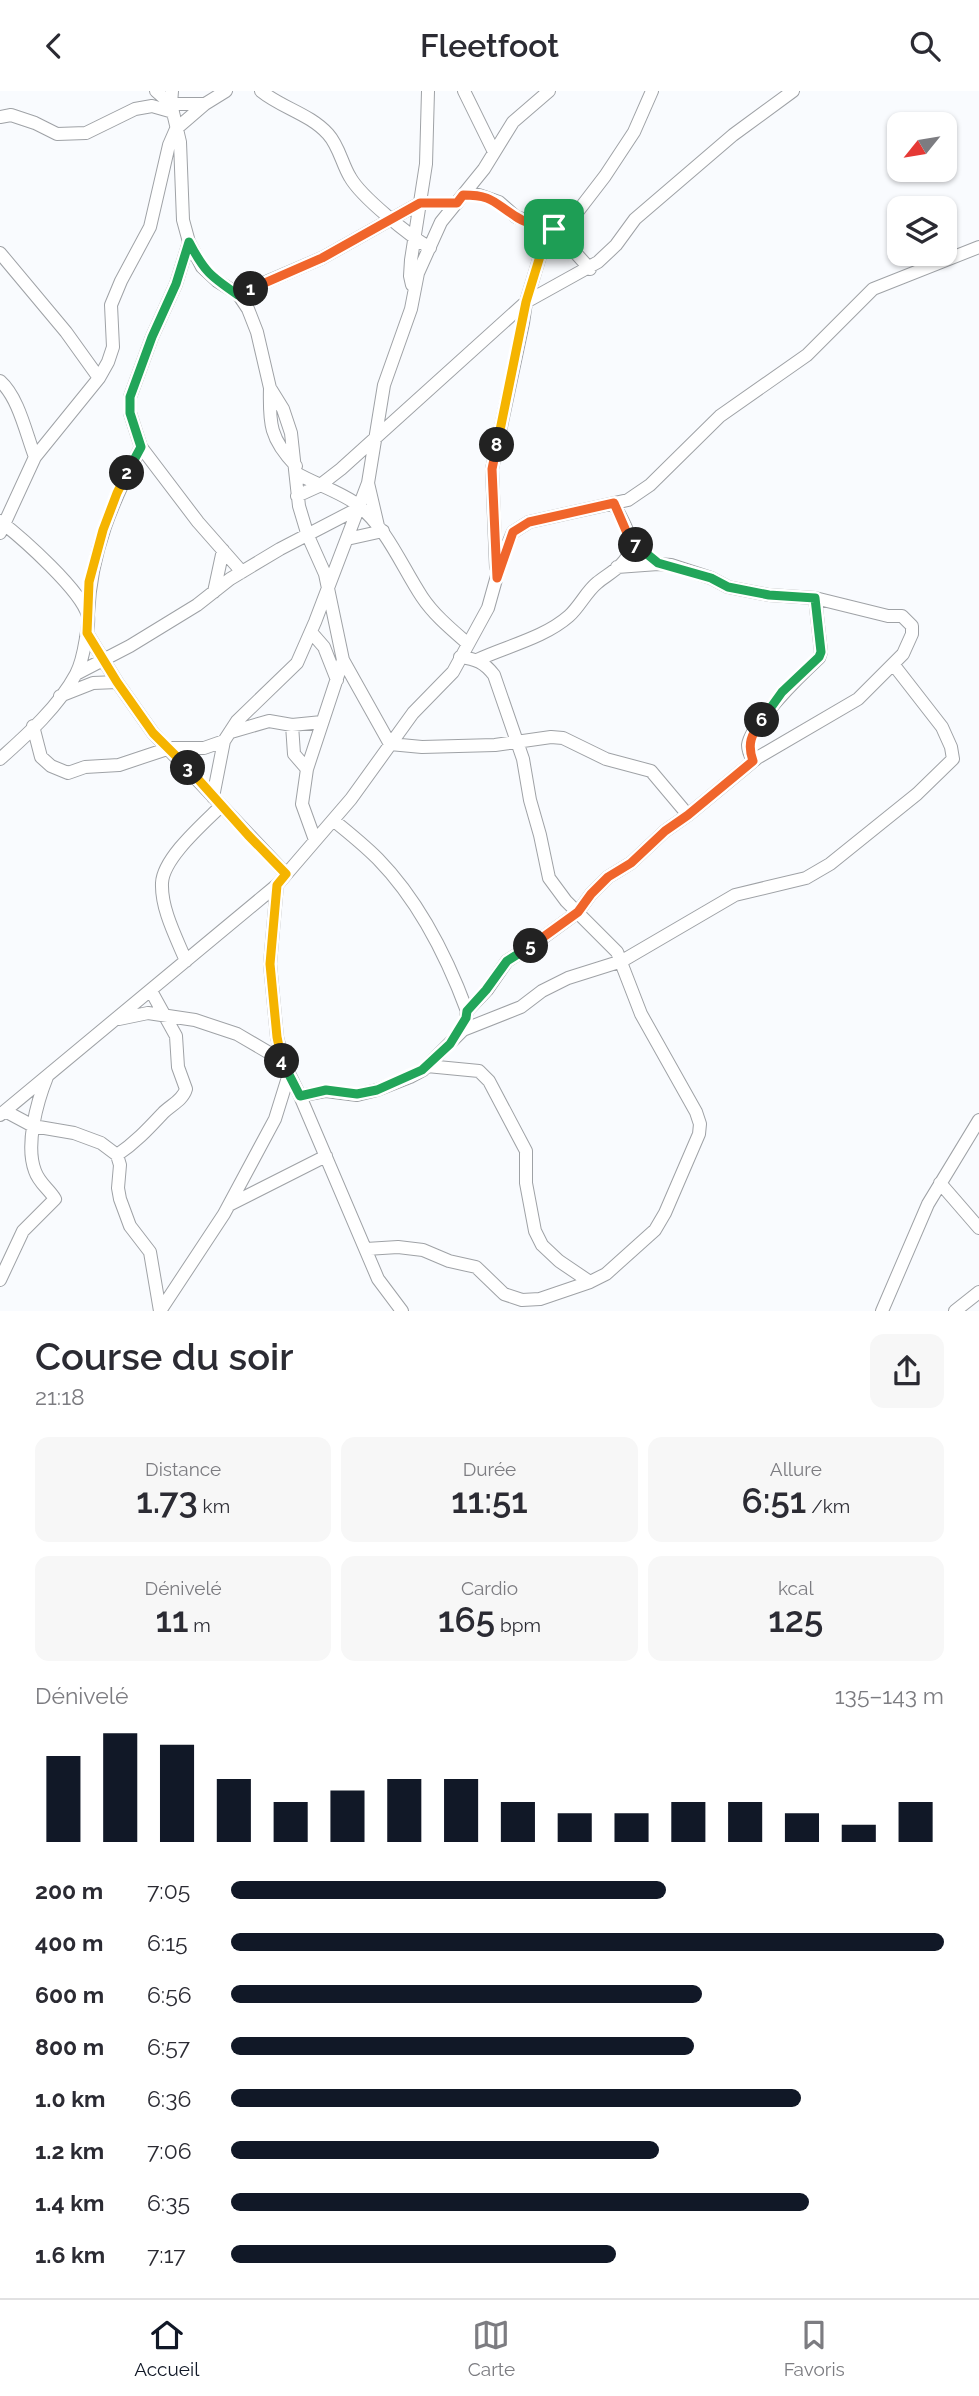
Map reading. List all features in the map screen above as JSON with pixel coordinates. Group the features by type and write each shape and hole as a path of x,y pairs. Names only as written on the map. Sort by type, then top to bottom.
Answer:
{"street":[{"path":"156,91 172,102 180,142 183,220 189,242 202,267 238,295 248,309 257,332 270,388 273,435 280,450 296,469 319,486 330,489 357,507 380,528"},
{"path":"88,614 75,594 46,562 1,526 35,457 99,378 108,362 113,347 111,305 150,227 169,145 176,129 205,104 226,91"},
{"path":"261,91 277,103 312,120 326,132 357,187 414,240 432,243"},
{"path":"414,294 410,276 426,164 428,91"},
{"path":"464,91 494,152"},
{"path":"186,961 164,904 164,871 217,801 228,736 237,722 297,663 313,627 368,483 384,385 411,309 418,273 441,222 484,169 513,122 549,91"},
{"path":"497,578 492,469 526,302 541,253 554,229 575,215 605,176 634,132 652,91"},
{"path":"297,496 319,486 375,439 526,302 590,269 616,245 635,219 733,135 793,91"},
{"path":"0,117 11,115 57,134 86,133 135,109 172,102 205,104"},
{"path":"238,295 322,258 420,204 479,195 499,202 516,217 554,229 590,269"},
{"path":"420,204 432,243"},
{"path":"189,242 176,284 152,337 130,397 130,413 141,447 198,522 242,572"},
{"path":"289,1075 275,1119 229,1205 160,1311 150,1252 130,1226 120,1199 120,1165 117,1155 101,1143 74,1133 33,1126 2,1113 277,885 351,799 413,713 453,672 488,608 513,532 529,522 628,500 650,485 720,416 807,355 873,289 979,247"},
{"path":"0,253 66,331 99,378"},
{"path":"0,381 17,408 35,457"},
{"path":"270,388 283,409 292,433 297,496 308,536 325,574 343,660 390,744"},
{"path":"0,759 60,696 76,674 87,633 89,582 103,530 117,493 141,447"},
{"path":"368,483 380,528 423,599 434,614 467,643"},
{"path":"477,660 556,626 571,614 595,584 624,562 630,550 630,540 614,503"},
{"path":"76,674 197,605 242,572 280,549 357,507"},
{"path":"347,539 380,528"},
{"path":"630,540 658,563"},
{"path":"214,592 223,550"},
{"path":"300,1096 326,1090 357,1094 377,1090 410,1077 427,1066 454,1039 507,961 578,912 608,877 631,863 665,831 753,761 858,698 904,655 912,634 910,622 902,616 888,616 815,598 769,595 728,587 711,578 658,563 617,567"},
{"path":"753,761 748,746 753,733 782,692 821,652 815,598"},
{"path":"313,627 334,623"},
{"path":"313,627 337,680"},
{"path":"87,633 153,733 286,874"},
{"path":"366,1249 398,1247 423,1250 449,1261 476,1267 504,1294 522,1300 540,1299 590,1282 607,1274 655,1230 699,1134 700,1124 696,1112 638,1007 617,952 566,901 549,878 523,759 494,675 486,665 477,660 460,657"},
{"path":"315,841 302,804 307,769 343,660"},
{"path":"469,1018 521,1007 542,991 568,978 622,961 735,895 799,881 831,864 917,794 953,759 951,747 938,719 914,693 893,664"},
{"path":"60,696 93,683 117,682"},
{"path":"256,704 269,722"},
{"path":"33,726 41,757 62,772 68,773 90,767 109,768 170,748 204,748 228,736 269,722 292,725 322,722"},
{"path":"292,725 294,754 307,769"},
{"path":"390,744 444,747 563,738 606,759 651,771 688,815"},
{"path":"333,820 379,860 414,905 453,971 469,1018"},
{"path":"277,885 270,964 277,1037 283,1061 378,1279 402,1311"},
{"path":"566,901 591,894"},
{"path":"561,925 566,901"},
{"path":"117,1155 138,1140 185,1094 186,1084 178,1067 176,1036 151,991"},
{"path":"117,1019 148,1013 221,1027 283,1061"},
{"path":"447,1067 454,1039"},
{"path":"427,1066 479,1071 496,1092 503,1111 526,1151 526,1183 535,1231 542,1245 559,1261 590,1282"},
{"path":"0,1280 23,1230 55,1199 45,1189 34,1170 33,1126 48,1075"},
{"path":"25,1094 37,1107"},
{"path":"881,1311 928,1205 979,1121"},
{"path":"229,1205 326,1156"},
{"path":"940,1183 979,1229"},
{"path":"955,1311 979,1292"}],"route":[{"path":"463,195 479,195 499,202 516,217 554,229 541,253 526,302 492,469 497,578 513,532 529,522 614,503 630,540 658,563 711,578 728,587 769,595 815,598 821,652 782,692 753,733 748,746 753,761 665,831 631,863 608,877 578,912 507,961 467,1011 466,1018 450,1044 422,1070 377,1090 357,1094 326,1090 300,1096 283,1061 277,1037 270,964 277,885 286,874 153,733 87,633 89,582 98,546 117,493 141,447 130,413 130,397 152,337 176,284 189,242 202,267 238,295 322,258 420,203 457,203 463,195"}]}
